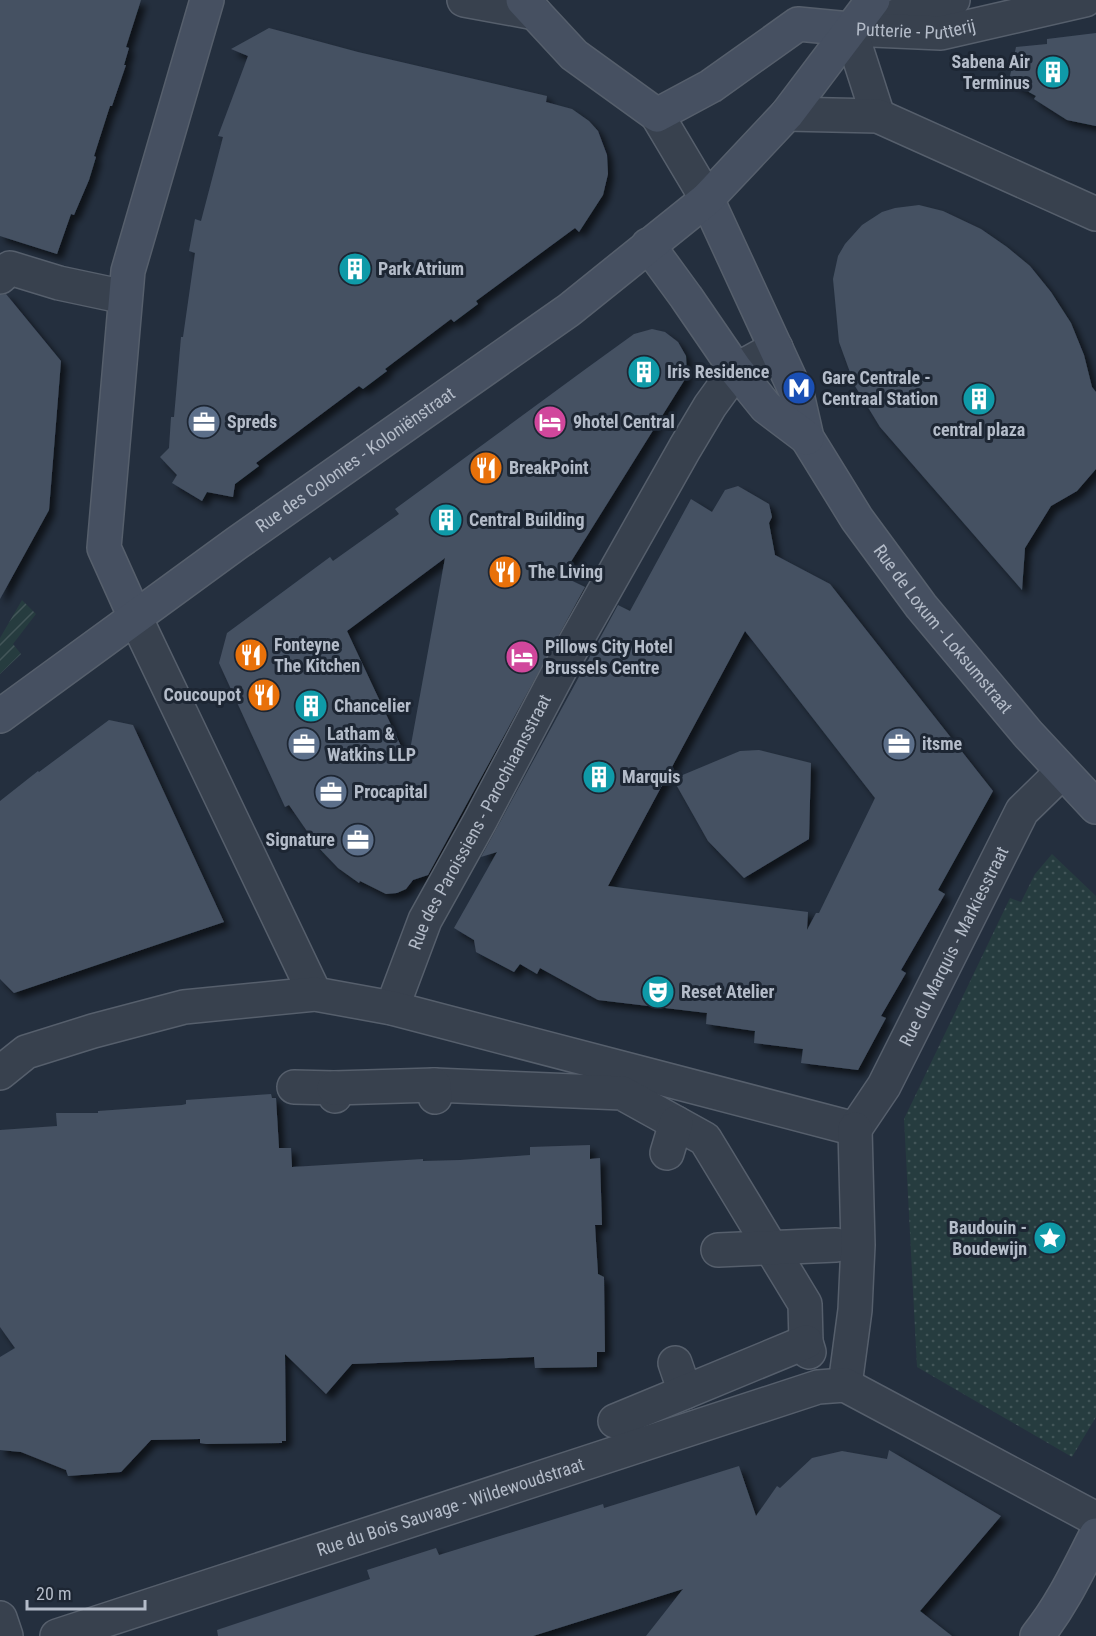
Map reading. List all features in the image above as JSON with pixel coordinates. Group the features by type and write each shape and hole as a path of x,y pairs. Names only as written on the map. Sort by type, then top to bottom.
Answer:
{"street":[{"path":"207,0 128,271 104,548 315,994"},
{"path":"464,0 529,7 574,55 657,115 707,198"},
{"name":"Rue des Colonies - Koloniënstraat","path":"0,716 237,543 570,310 707,198 787,114 873,0"},
{"name":"Putterie - Putterij","path":"850,29 953,0"},
{"name":"Putterie - Putterij","path":"850,29 941,33 1085,0"},
{"path":"657,115 711,86 798,24 850,29 878,116"},
{"path":"787,114 878,116 1096,214"},
{"name":"Rue de Loxum - Loksumstraat","path":"707,198 797,394 807,438 857,519 921,606 1062,772 1096,807"},
{"name":"Rue de Loxum - Loksumstraat","path":"648,245 736,370 766,407 807,438"},
{"path":"0,276 10,268 59,283 125,297"},
{"name":"Rue des Paroissiens - Parochiaansstraat","path":"392,1008 425,920 563,664 685,448 710,406 736,370 776,348"},
{"name":"Rue du Marquis - Markiesstraat","path":"855,1129 884,1086 1022,811 1062,772"},
{"path":"0,1073 26,1052 93,1031 184,1007 315,994 392,1008 855,1129 858,1245 855,1310 845,1385 1096,1519"},
{"path":"294,1087 334,1092 622,1094 671,1138 705,1139 805,1304 808,1347 680,1378 615,1421"},
{"path":"718,1250 836,1245"},
{"name":"Rue du Bois Sauvage - Wildewoudstraat","path":"57,1636 818,1387 845,1385"},
{"path":"1036,1636 1051,1618 1066,1593 1096,1535"},
{"path":"0,1618 6,1636"}],"green space":[{"path":"22,600 36,614 13,644 21,654 0,674 0,638"},
{"path":"1052,854 1096,896 1096,1417 1072,1457 917,1367 904,1119 1010,898 1021,902 1035,874"}],"building":[{"path":"0,0 141,0 126,47 129,48 124,65 126,65 112,106 110,106 89,180 74,215 71,214 57,254 0,236"},
{"name":"Park Atrium","path":"269,28 358,52 547,96 546,102 572,109 589,121 598,131 607,155 608,174 603,195 579,232 575,228 476,301 478,304 454,322 451,319 385,369 387,371 363,389 359,386 256,463 259,466 235,484 233,497 207,492 202,501 172,483 177,475 160,457 169,448 171,417 174,417 181,337 183,337 195,253 189,251 195,219 201,221 223,137 218,136 248,56 231,49"},
{"name":"Sabena Air Terminus","path":"1096,33 1096,126 1067,120 1034,99 1036,96 1009,81 1016,47 1047,44 1047,39"},
{"name":"central plaza","path":"919,205 943,211 981,229 1030,266 1051,292 1071,323 1084,355 1092,387 1096,392 1096,469 1077,491 1051,506 1025,548 1022,590 880,427 855,386 839,342 833,279 838,256 845,244 862,225 882,212"},
{"path":"6,294 61,361 49,510 0,599 0,295"},
{"path":"652,329 665,332 678,342 686,356 687,376 562,576 585,587 428,875 413,880 406,889 397,893 386,894 360,881 359,883 338,868 318,847 289,805 285,807 219,663 227,633 330,557 333,561 399,514 395,509 634,334","holes":["445,558 408,761 347,631"]},
{"name":"Marquis","path":"738,486 769,504 772,517 769,523 775,555 830,584 993,791 938,890 945,894 901,970 906,973 881,1016 886,1018 858,1070 801,1063 803,1049 754,1043 755,1031 706,1024 707,1013 598,1000 540,968 537,974 520,964 514,972 476,952 474,940 454,928 497,852 481,857 618,605 630,611 691,499 712,512 725,490","holes":["745,631 875,798 819,913 816,913 807,930 808,912 608,886"]},
{"path":"109,720 133,725 224,922 14,993 0,979 0,801"},
{"path":"759,750 811,763 809,839 744,878 708,841 673,779 740,751"},
{"path":"271,1094 272,1098 276,1098 279,1148 291,1148 292,1167 530,1155 530,1147 590,1145 590,1159 600,1158 602,1225 595,1225 598,1274 604,1277 605,1352 597,1352 597,1367 535,1368 534,1357 352,1364 326,1394 285,1354 286,1441 282,1443 206,1444 200,1443 200,1439 151,1440 121,1472 68,1476 66,1470 21,1452 0,1450 0,1357 15,1348 0,1327 0,1130 57,1126 56,1113 98,1113 98,1111 182,1105 186,1104 186,1100"},
{"path":"889,1450 1001,1516 920,1611 952,1636 646,1636 683,1589 533,1636 218,1636 217,1630 370,1579 367,1570 436,1548 439,1555 603,1504 604,1508 739,1466 756,1516 777,1486 780,1488 812,1458 842,1451 887,1459"}],"place":[{"name":"Sabena Air Terminus","path":"1053,72"},
{"name":"Park Atrium","path":"355,269"},
{"name":"Iris Residence","path":"644,372"},
{"name":"Gare Centrale - Centraal Station","path":"799,388"},
{"name":"central plaza","path":"979,399"},
{"name":"Spreds","path":"204,422"},
{"name":"9hotel Central","path":"550,422"},
{"name":"BreakPoint","path":"486,468"},
{"name":"Central Building","path":"446,520"},
{"name":"The Living","path":"505,572"},
{"name":"Fonteyne The Kitchen","path":"251,655"},
{"name":"Pillows City Hotel Brussels Centre","path":"522,657"},
{"name":"Coucoupot","path":"264,695"},
{"name":"Chancelier","path":"311,706"},
{"name":"Latham & Watkins LLP","path":"304,744"},
{"name":"itsme","path":"899,744"},
{"name":"Marquis","path":"599,777"},
{"name":"Procapital","path":"331,792"},
{"name":"Signature","path":"358,840"},
{"name":"Reset Atelier","path":"658,992"},
{"name":"Baudouin - Boudewijn","path":"1050,1238"}]}
